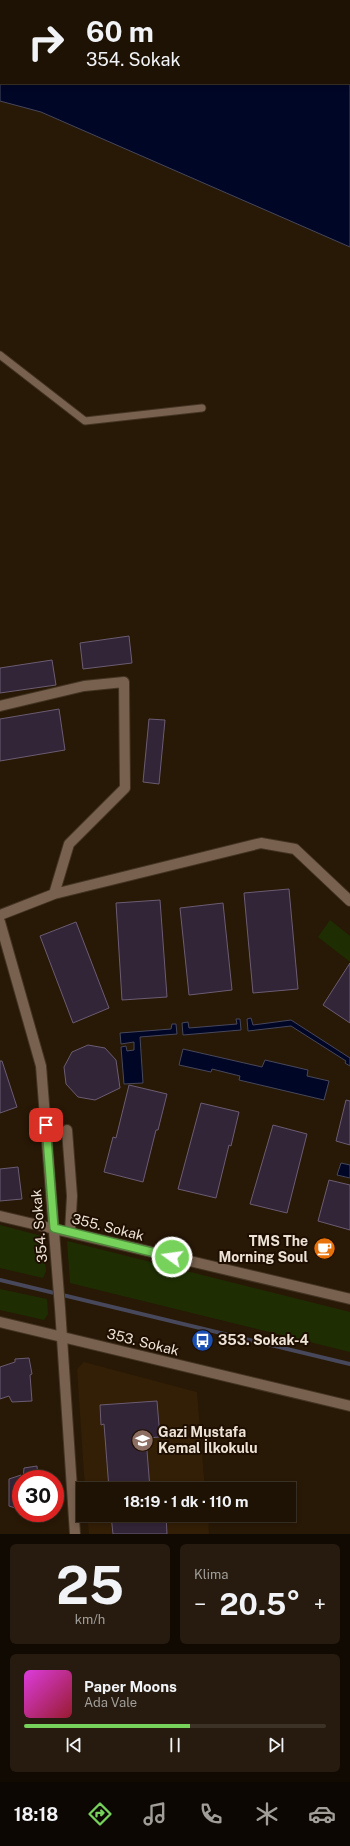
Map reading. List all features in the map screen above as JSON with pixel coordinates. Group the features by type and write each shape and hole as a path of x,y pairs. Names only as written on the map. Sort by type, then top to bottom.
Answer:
{"street":[{"path":"0,706 84,686 124,682 126,788 69,844 54,894"},
{"path":"0,915 54,894 261,843 295,849 350,901"},
{"name":"354. Sokak","path":"0,922 41,1066 60,1308 75,1534"},
{"path":"67,1130 72,1196 70,1232"},
{"name":"355. Sokak","path":"0,1216 350,1299"},
{"name":"353. Sokak","path":"0,1322 350,1406"}],"lane":[{"path":"0,355 85,421 202,408"}],"shaded area":[{"name":"Gazi Mustafa Kemal İlkokulu","path":"84,1362 197,1392 204,1482 85,1482 77,1369"},
{"path":"88,1522 208,1522 209,1534 89,1534"}],"green space":[{"path":"330,920 350,936 350,962 318,937"},
{"path":"0,1225 42,1236 46,1271 43,1278 0,1268"},
{"path":"67,1241 350,1312 350,1352 70,1283"},
{"path":"0,1289 47,1299 48,1314 44,1320 0,1310"}],"water":[{"path":"0,84 350,84 350,247 41,112 0,101"},
{"path":"251,1018 253,1025 291,1020 350,1058 350,1066 345,1063 346,1061 291,1026 248,1031 247,1019"},
{"path":"236,1019 240,1019 241,1030 183,1035 182,1023 188,1022 189,1028 237,1024"},
{"path":"172,1024 176,1024 177,1034 140,1037 143,1083 124,1084 121,1047 126,1046 127,1051 134,1050 134,1042 121,1044 120,1033 171,1029"},
{"path":"183,1049 262,1067 265,1060 308,1070 307,1076 329,1081 324,1100 239,1080 240,1076 212,1069 211,1072 179,1065"},
{"path":"341,1163 350,1165 350,1178 337,1175"}],"building":[{"path":"129,636 132,663 83,669 80,643"},
{"path":"52,660 56,685 0,693 0,668"},
{"path":"59,709 65,750 0,761 0,719"},
{"path":"149,719 165,720 159,784 143,782"},
{"path":"289,889 298,989 253,993 244,893"},
{"path":"160,900 167,997 122,1000 116,903"},
{"path":"223,903 232,990 189,995 180,908"},
{"path":"76,922 109,1008 73,1023 40,936"},
{"path":"350,963 350,1023 323,1005"},
{"path":"88,1045 105,1048 116,1060 120,1088 95,1100 78,1097 66,1084 64,1067 72,1052"},
{"path":"0,1061 2,1061 17,1107 0,1113"},
{"path":"129,1085 167,1094 143,1182 104,1172 113,1137 116,1138"},
{"path":"346,1100 350,1101 350,1145 336,1141"},
{"path":"201,1103 239,1112 216,1198 178,1189"},
{"path":"273,1125 307,1134 287,1213 250,1204"},
{"path":"18,1167 22,1199 0,1201 0,1169"},
{"path":"329,1180 350,1185 350,1230 318,1221"},
{"path":"29,1358 32,1374 30,1375 32,1401 12,1402 9,1396 0,1399 0,1367 15,1362 15,1359"},
{"path":"157,1401 160,1437 146,1438 149,1482 108,1482 104,1424 101,1425 100,1405"},
{"path":"37,1466 37,1470 24,1470 24,1468"},
{"path":"12,1478 12,1507 9,1506 9,1479"},
{"path":"112,1522 166,1522 167,1534 113,1534"}],"waterway":[{"path":"0,1280 350,1364"}],"place":[{"name":"TMS The Morning Soul","path":"324,1249"},
{"name":"353. Sokak-4","path":"203,1340"},
{"name":"Gazi Mustafa Kemal İlkokulu","path":"142,1440"}],"route":[{"path":"46,1125 54,1228 172,1257"}]}
